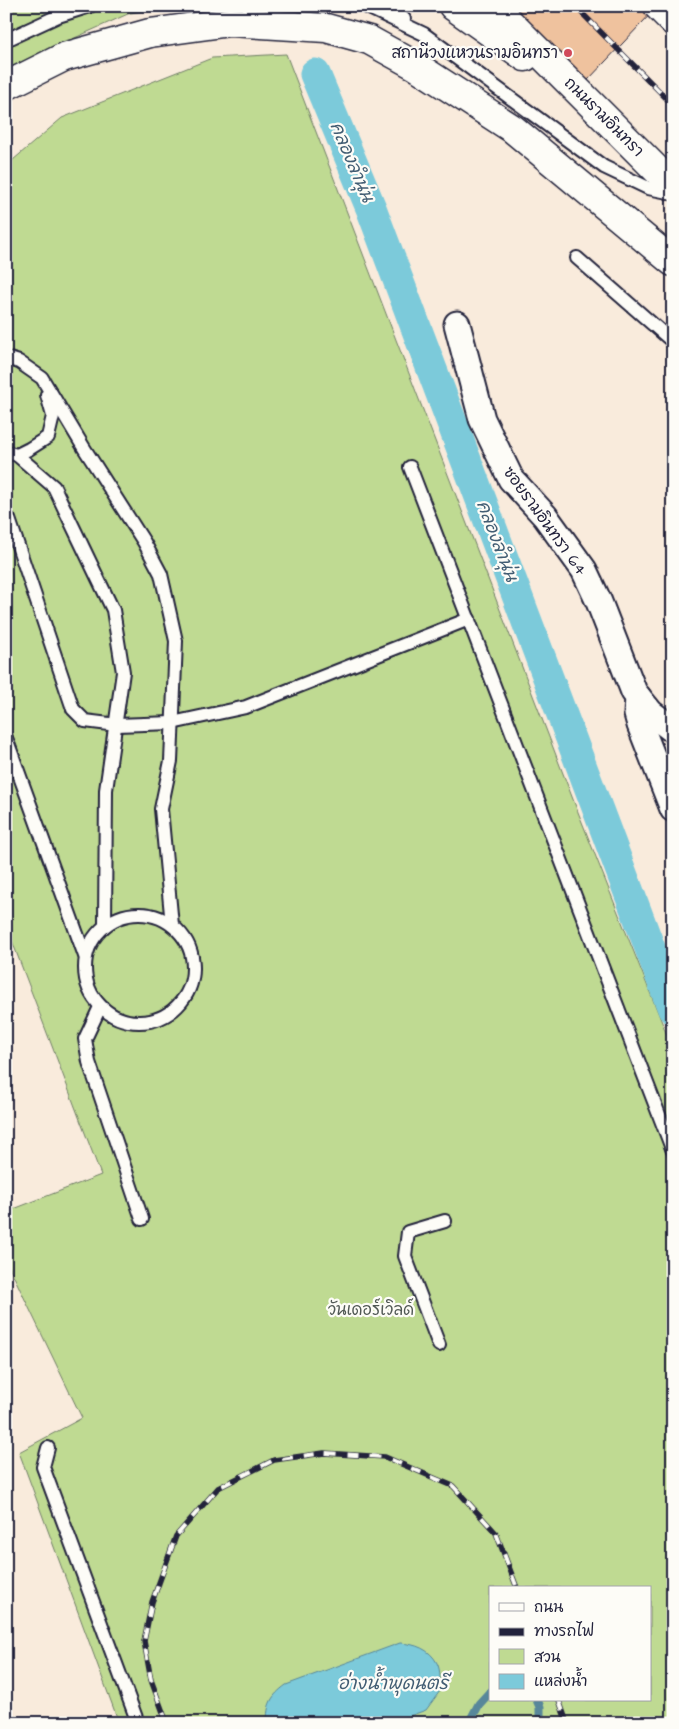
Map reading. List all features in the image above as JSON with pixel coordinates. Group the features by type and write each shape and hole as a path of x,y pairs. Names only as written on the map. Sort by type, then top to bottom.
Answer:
{"highway":[{"path":"453,6 588,101"},
{"name":"ถนนรามอินทรา","path":"493,6 673,186"},
{"path":"658,6 673,21"},
{"path":"6,86 64,57 150,33 230,22 326,28 369,40 416,66 513,129 673,262"}],"street":[{"name":"ซอยรามอินทรา 64","path":"456,324 482,419 498,455 511,479 545,516 584,570 600,602 634,692 650,713 673,730"},
{"path":"638,697 637,714 640,725 673,809"}],"lane":[{"path":"6,40 58,16 90,6"},
{"path":"365,6 424,34"},
{"path":"388,6 604,167 648,188 673,193"},
{"path":"577,258 673,342"},
{"path":"6,358 19,362 42,378 144,542 161,574 176,640 170,761 161,809 172,925"},
{"path":"12,453 30,449 48,436 53,416 42,378"},
{"path":"12,453 54,487 113,610 123,672 117,725 106,790 105,925"},
{"path":"410,467 673,1151"},
{"path":"6,516 9,519 73,710 85,721 117,725 172,723 246,707 468,619"},
{"path":"6,738 85,956"},
{"path":"138,914 156,916 172,925 184,938 191,954 193,971 189,988 180,1004 166,1015 150,1021 132,1022 115,1017 100,1006 90,992 84,974 85,956 93,938 105,925 121,917 138,914"},
{"path":"100,1006 85,1039 89,1062 142,1219"},
{"path":"439,1345 406,1256 408,1232 445,1221"},
{"path":"48,1448 43,1467 138,1723"}],"green space":[{"path":"6,6 177,6 130,13 6,69"},
{"name":"วันเดอร์เวิลด์","path":"286,54 574,802 673,1050 673,1723 119,1723 19,1452 82,1418 6,1260 6,1212 101,1175 6,925 6,166 62,118 212,58"}],"water":[{"name":"อ่างน้ำพุดนตรี","path":"400,1643 416,1646 426,1651 434,1658 438,1666 440,1691 426,1710 390,1723 267,1723 269,1706 273,1697 286,1685"}],"building":[{"name":"สถานีวงแหวนรามอินทรา","path":"472,6 658,6 570,99"}],"waterway":[{"name":"คลองลำนุ่น","path":"315,74 371,208 673,1009"},
{"path":"469,1723 479,1704 489,1693"},
{"path":"538,1702 540,1707 540,1723"}],"railway":[{"path":"575,6 673,105"},
{"path":"167,1723 151,1680 144,1641 152,1602 176,1536 218,1488 274,1460 324,1453 385,1457 453,1486 496,1533 516,1586"},
{"path":"560,1702 567,1723"}],"place":[{"name":"สถานีวงแหวนรามอินทรา","path":"568,53"}]}
